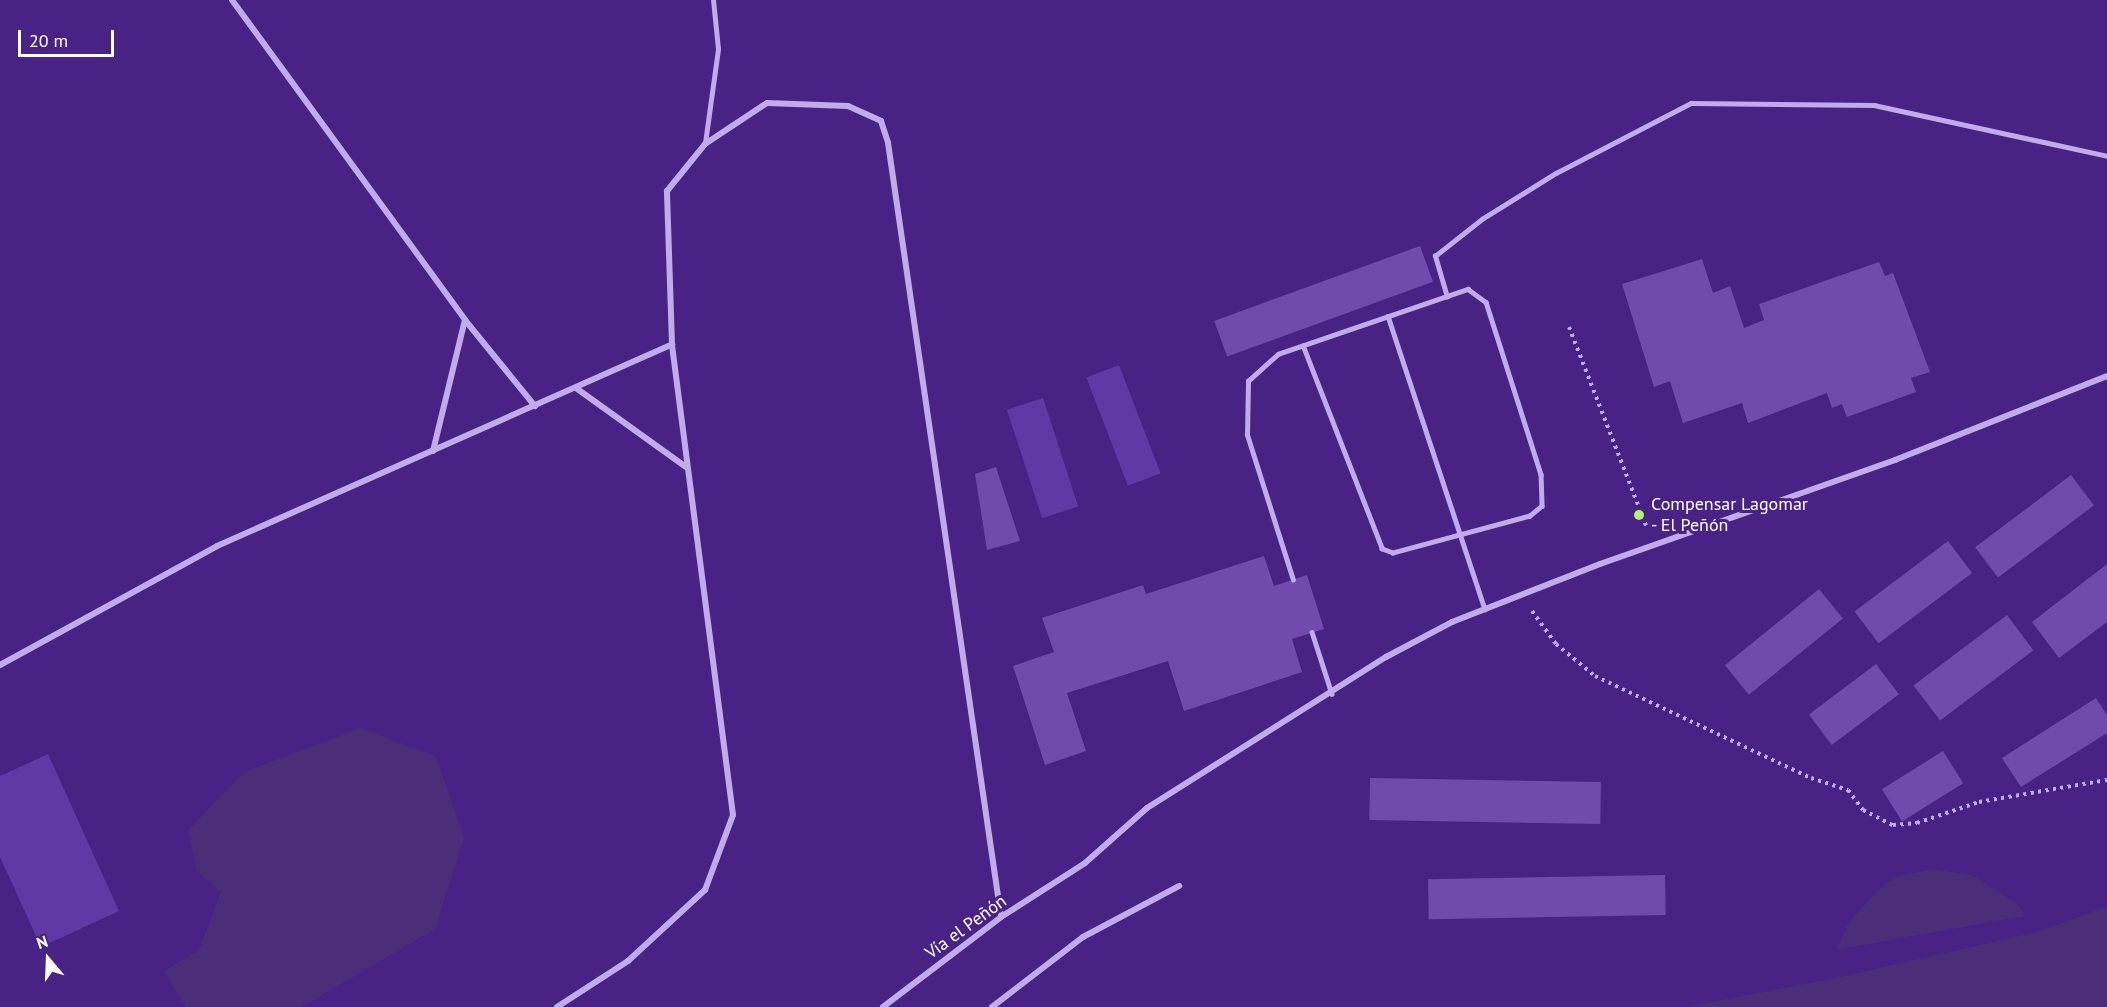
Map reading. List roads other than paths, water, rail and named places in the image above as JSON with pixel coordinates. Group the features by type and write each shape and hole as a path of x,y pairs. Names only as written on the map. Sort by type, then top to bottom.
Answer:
{"street":[{"path":"232,0 465,320 535,406"},
{"path":"557,1007 628,961 705,890 733,815 686,467 672,344 667,191 705,144 767,103 848,106 881,121 890,155 1001,917"},
{"path":"433,451 465,320"},
{"path":"0,665 217,546 672,344"},
{"name":"Vía el Peñón","path":"883,1007 1001,917 1068,874 1147,808 1332,694 1386,657 1485,609 1895,460 2107,376"},
{"path":"576,388 686,467"},
{"path":"992,1007 1083,938 1179,886"}],"lane":[{"path":"705,144 718,49 713,0"},
{"path":"1447,297 1435,256 1482,219 1556,173 1690,103 1874,105 2107,156"},
{"path":"1293,580 1247,435 1248,381 1278,354 1468,289 1486,302 1541,474 1542,506 1530,516 1458,533 1393,553 1382,549 1303,346"},
{"path":"1388,316 1485,609"},
{"path":"1312,632 1332,694"}],"place":[{"name":"Compensar Lagomar - El Peñón","path":"1639,515"}]}
